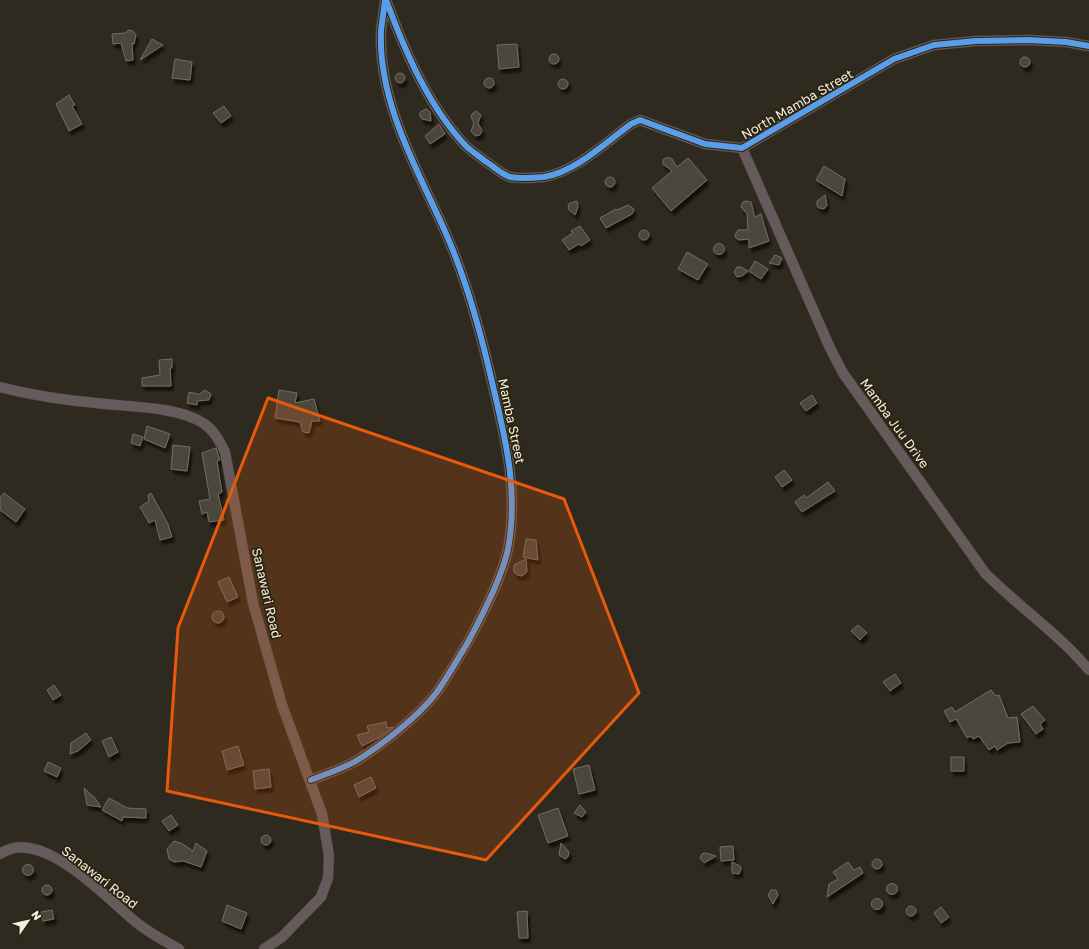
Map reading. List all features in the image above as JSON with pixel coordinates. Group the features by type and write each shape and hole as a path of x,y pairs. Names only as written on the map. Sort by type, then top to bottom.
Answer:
{"street":[{"name":"North Mamba Street","path":"386,0 413,64 445,120 466,146 509,177 520,178 544,176 559,171 585,158 631,124 640,120 705,144 742,148 894,59 934,45 976,41 1028,40 1066,42 1089,46"},
{"name":"Mamba Street","path":"311,780 356,761 389,738 436,693 457,661 487,607 508,550 512,509 512,476 507,441 466,283 450,242 409,153 394,113 386,80 382,53 381,32 386,0"},
{"name":"Mamba Juu Drive","path":"742,148 830,348 843,373 985,573 1010,598 1065,645 1089,670"},
{"name":"Sanawari Road","path":"0,387 96,403 144,408 184,415 203,422 217,435 225,452 253,603 282,705 311,780 322,814 329,856 328,878 321,897 282,937 264,949"},
{"name":"Sanawari Road","path":"0,854 6,850 20,847 30,848 51,855 73,869 137,923 178,949"}],"highlighted area":[{"path":"268,398 564,499 639,693 486,860 167,791 178,628"}],"building":[{"path":"129,30 133,31 136,35 134,44 132,43 133,60 126,61 121,43 113,44 112,34 125,33"},
{"path":"152,39 163,45 140,60"},
{"path":"517,44 519,67 499,69 497,45"},
{"path":"552,54 556,54 558,55 558,63 552,64 549,61 549,57"},
{"path":"1023,57 1027,57 1029,58 1029,66 1023,67 1020,64 1020,60"},
{"path":"175,59 192,62 190,80 172,78"},
{"path":"398,73 402,73 404,74 404,82 398,83 395,80 395,76"},
{"path":"487,78 491,78 493,79 493,87 487,88 484,85 484,81"},
{"path":"561,79 565,79 567,80 567,88 561,89 558,86 558,82"},
{"path":"69,95 75,105 72,106 82,124 69,131 56,104"},
{"path":"224,106 231,116 221,123 213,113"},
{"path":"426,109 430,112 431,121 422,119 420,116 420,112"},
{"path":"476,111 481,115 478,123 482,131 480,135 475,136 471,131 474,123 471,117"},
{"path":"439,124 445,134 430,144 425,136"},
{"path":"667,157 672,159 677,167 688,158 707,180 671,211 652,188 672,171 663,164 663,160"},
{"path":"824,166 845,179 842,196 816,180"},
{"path":"608,177 612,177 614,178 614,186 608,187 605,184 605,180"},
{"path":"825,195 827,205 824,209 819,208 817,206 817,201"},
{"path":"577,201 578,207 575,215 569,210 568,205"},
{"path":"743,202 751,202 755,217 761,214 769,241 749,248 749,239 739,240 735,235 738,230 748,230 747,214 741,207"},
{"path":"628,205 634,209 632,214 606,228 600,218 616,209 617,210"},
{"path":"580,226 590,240 581,246 579,244 569,250 562,240 573,233 571,231"},
{"path":"642,230 646,230 648,231 648,239 642,240 639,237 639,233"},
{"path":"717,244 721,244 723,245 723,253 717,254 714,251 714,247"},
{"path":"687,252 708,264 698,280 678,269"},
{"path":"775,255 782,258 779,265 769,263"},
{"path":"755,261 768,269 761,279 749,271"},
{"path":"737,267 741,267 748,271 742,276 737,277 734,272"},
{"path":"172,359 172,368 170,368 171,386 142,386 142,378 160,375 159,360"},
{"path":"205,390 211,394 209,400 197,401 197,405 187,403 189,392 198,395"},
{"path":"279,390 297,393 295,403 314,399 320,421 312,421 309,433 303,432 300,422 275,418"},
{"path":"812,395 817,403 806,411 800,403"},
{"path":"147,426 170,434 165,448 144,439"},
{"path":"133,434 143,437 140,446 131,443"},
{"path":"173,445 190,447 187,471 171,469"},
{"path":"216,448 220,460 217,461 222,492 218,494 224,520 209,522 207,512 202,514 199,501 210,499 202,453"},
{"path":"784,470 792,480 782,487 775,477"},
{"path":"828,482 835,491 802,512 795,502 804,495 806,498"},
{"path":"4,493 25,509 16,522 0,510 0,497"},
{"path":"151,493 168,524 172,537 160,540 155,520 149,523 140,507 149,501 148,495"},
{"path":"526,539 536,540 538,560 523,557"},
{"path":"526,559 527,572 522,576 517,575 514,572 514,565"},
{"path":"229,577 238,597 227,602 218,582"},
{"path":"216,611 220,611 224,617 220,623 216,623 212,619 212,615"},
{"path":"858,625 867,633 860,640 851,631"},
{"path":"895,674 901,683 890,691 883,682"},
{"path":"54,685 61,695 53,700 47,690"},
{"path":"991,690 996,696 999,695 1008,718 1017,717 1020,742 1008,743 997,750 995,746 989,750 979,736 973,739 971,736 967,738 956,719 950,722 944,711 952,707 955,712"},
{"path":"1033,706 1045,720 1040,724 1043,729 1036,734 1021,714"},
{"path":"386,722 387,728 393,727 380,737 362,746 357,735 369,732 367,726"},
{"path":"86,733 91,740 78,751 70,754 71,743"},
{"path":"111,737 118,752 109,757 102,741"},
{"path":"238,746 244,765 227,770 222,751"},
{"path":"951,757 964,757 964,771 951,771"},
{"path":"48,762 61,768 57,777 44,771"},
{"path":"589,765 595,790 579,794 573,769"},
{"path":"269,769 271,787 255,789 253,771"},
{"path":"371,777 376,788 359,797 354,785"},
{"path":"84,788 95,798 101,807 87,805"},
{"path":"109,798 127,808 146,809 146,818 123,817 122,821 102,810"},
{"path":"580,805 586,812 582,817 574,813"},
{"path":"558,808 568,836 548,843 538,815"},
{"path":"171,815 178,825 169,831 162,821"},
{"path":"264,835 268,835 270,836 270,844 264,845 261,842 261,838"},
{"path":"174,841 181,843 193,851 196,843 207,851 201,867 183,861 174,862 169,859 167,849"},
{"path":"561,843 569,852 568,857 565,859 559,855"},
{"path":"733,846 734,860 721,861 720,847"},
{"path":"705,853 716,856 704,863 700,858 702,854"},
{"path":"875,859 879,859 881,860 881,868 875,869 872,866 872,862"},
{"path":"732,862 740,866 741,869 739,874 732,873"},
{"path":"848,862 854,870 860,867 863,873 827,897 829,884 838,879 833,872"},
{"path":"26,865 30,865 32,866 32,874 26,875 23,872 23,868"},
{"path":"890,884 894,884 896,885 896,893 890,894 887,891 887,887"},
{"path":"45,885 49,885 51,886 51,894 45,895 42,892 42,888"},
{"path":"771,890 776,890 778,895 773,904 768,895"},
{"path":"875,899 879,899 881,900 881,908 875,909 872,906 872,902"},
{"path":"227,905 247,913 241,929 222,921"},
{"path":"909,906 913,906 915,907 915,915 909,916 906,913 906,909"},
{"path":"941,907 949,917 941,923 934,913"},
{"path":"52,910 54,919 43,921 41,912"},
{"path":"527,911 528,938 519,938 517,912"}],"cycle path":[{"path":"311,780 351,764 377,747 400,730 437,692 468,642 491,597 505,560 511,527 511,485 506,444 477,323 466,285 452,247 401,133 392,108 386,83 382,57 381,31 385,0"},
{"path":"386,0 401,39 419,77 429,96 452,130 470,150 500,172 507,176 518,178 544,177 568,169 579,163 631,124 640,120 705,144 742,148 894,59 934,45 976,41 1028,40 1066,42 1089,46"}]}
